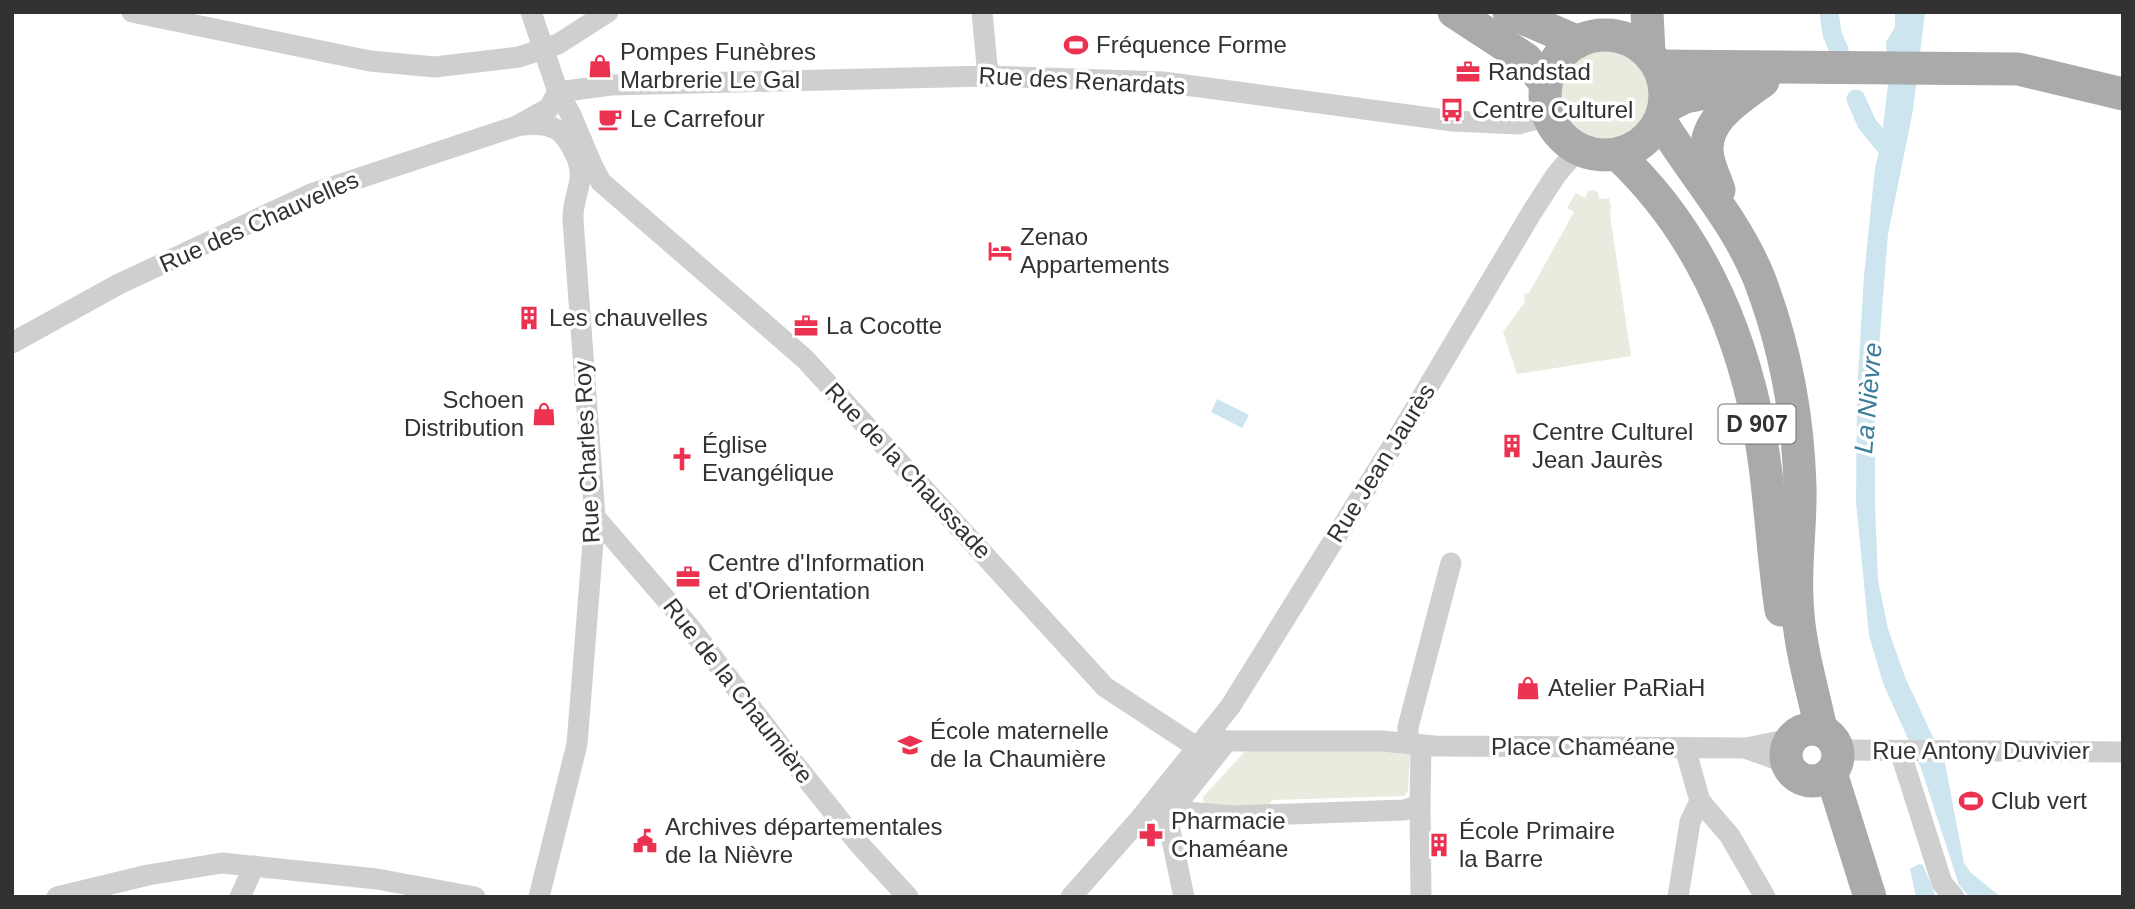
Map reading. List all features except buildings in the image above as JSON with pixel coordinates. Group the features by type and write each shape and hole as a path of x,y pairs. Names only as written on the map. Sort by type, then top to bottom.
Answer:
{"main road":[{"path":"1454,12 1526,60 1548,100 1561,135 1578,149 1597,155 1617,154 1634,148 1650,136 1662,114 1665,94 1663,79 1653,60 1647,12"},
{"path":"1510,12 1545,30 1604,30 1623,38 1653,60 1818,68 2018,69 2123,94"},
{"path":"1548,100 1552,67 1563,52 1604,30"},
{"path":"1662,114 1685,97 1818,68"},
{"path":"1730,222 1707,156 1709,137 1726,109 1763,81"},
{"name":"D 907","path":"1662,114 1730,222 1758,276 1773,321 1797,436 1800,488 1797,598 1811,752 1870,897"},
{"name":"D 907","path":"1617,154 1658,195 1688,236 1721,301 1743,363 1755,410 1775,570 1811,752 1847,897"}],"street":[{"path":"132,12 370,61 435,67 519,57 558,44 608,12"},
{"path":"531,12 555,82"},
{"path":"982,12 988,76"},
{"name":"Rue des Renardats","path":"555,82 611,85 988,76 1163,82 1453,121 1518,124 1548,100"},
{"name":"Rue des Chauvelles","path":"12,343 119,284 311,194 517,126 549,108 555,82"},
{"name":"Rue Charles Roy","path":"538,897 577,744 595,517 573,214 581,183 577,158 561,121 555,82"},
{"name":"Rue de la Chaussade","path":"555,82 596,175 805,359 1105,687 1211,741"},
{"name":"Rue des Chauvelles","path":"517,126 552,126 565,135 577,158"},
{"name":"Rue Jean Jaurès","path":"1211,741 1547,189 1578,149"},
{"path":"573,214 581,204 596,195 615,194"},
{"name":"Rue de la Chaumière","path":"595,517 688,625 859,844 908,897"},
{"path":"1421,897 1420,806 1414,744 1408,727 1451,563"},
{"path":"1165,810 1177,804 1211,741"},
{"path":"1071,897 1165,810 1211,741"},
{"name":"Place Chaméane","path":"1211,741 1382,741 1414,744 1745,748 1811,752"},
{"path":"1685,748 1700,801 1730,836 1765,897"},
{"path":"1900,751 1942,883 1954,897"},
{"name":"Rue Antony Duvivier","path":"1811,752 2123,752"},
{"path":"1678,897 1690,822 1700,801"},
{"path":"1165,810 1232,816 1372,812 1420,806"},
{"path":"1165,810 1185,897"},
{"path":"57,897 148,876 222,863 377,879 475,897"},
{"path":"240,897 254,866"}],"shaded area":[{"path":"1602,45 1621,48 1636,59 1647,74 1650,93 1647,112 1636,127 1621,138 1602,141 1583,138 1568,127 1557,112 1554,93 1557,74 1568,59 1583,48"},
{"path":"1588,191 1598,192 1599,199 1609,198 1631,356 1517,374 1503,332 1525,302 1524,294 1529,293 1574,212 1567,208 1576,193 1585,198"},
{"path":"1249,747 1406,751 1410,755 1408,791 1404,796 1272,800 1267,808 1204,807 1203,797"}],"water":[{"name":"La Nièvre","path":"1895,12 1925,12 1913,110 1888,234 1875,398 1878,580 1888,629 1905,677 1945,763 1964,863 1971,873 2001,897 1970,897 1959,885 1921,768 1883,683 1869,635 1856,502 1857,393 1864,276 1875,168 1881,144 1888,84 1886,42 1895,27"},
{"path":"1217,399 1249,415 1242,428 1211,412"},
{"path":"1919,864 1923,865 1936,897 1916,897 1910,869"}],"waterway":[{"path":"1829,12 1832,34 1839,50"},
{"path":"1856,99 1867,124 1891,153"}],"place":[{"name":"Fréquence Forme","path":"1076,45"},
{"name":"Pompes Funèbres Marbrerie Le Gal","path":"600,66"},
{"name":"Randstad","path":"1468,72"},
{"name":"Centre Culturel","path":"1452,110"},
{"name":"Le Carrefour","path":"610,119"},
{"name":"Zenao Appartements","path":"1000,251"},
{"name":"Les chauvelles","path":"529,318"},
{"name":"La Cocotte","path":"806,326"},
{"name":"Schoen Distribution","path":"544,414"},
{"name":"Centre Culturel Jean Jaurès","path":"1512,446"},
{"name":"Église Evangélique","path":"682,459"},
{"name":"Centre d'Information et d'Orientation","path":"688,577"},
{"name":"Atelier PaRiaH","path":"1528,688"},
{"name":"École maternelle de la Chaumière","path":"910,745"},
{"name":"Club vert","path":"1971,801"},
{"name":"Pharmacie Chaméane","path":"1151,835"},
{"name":"Archives départementales de la Nièvre","path":"645,841"},
{"name":"École Primaire la Barre","path":"1439,845"}]}
